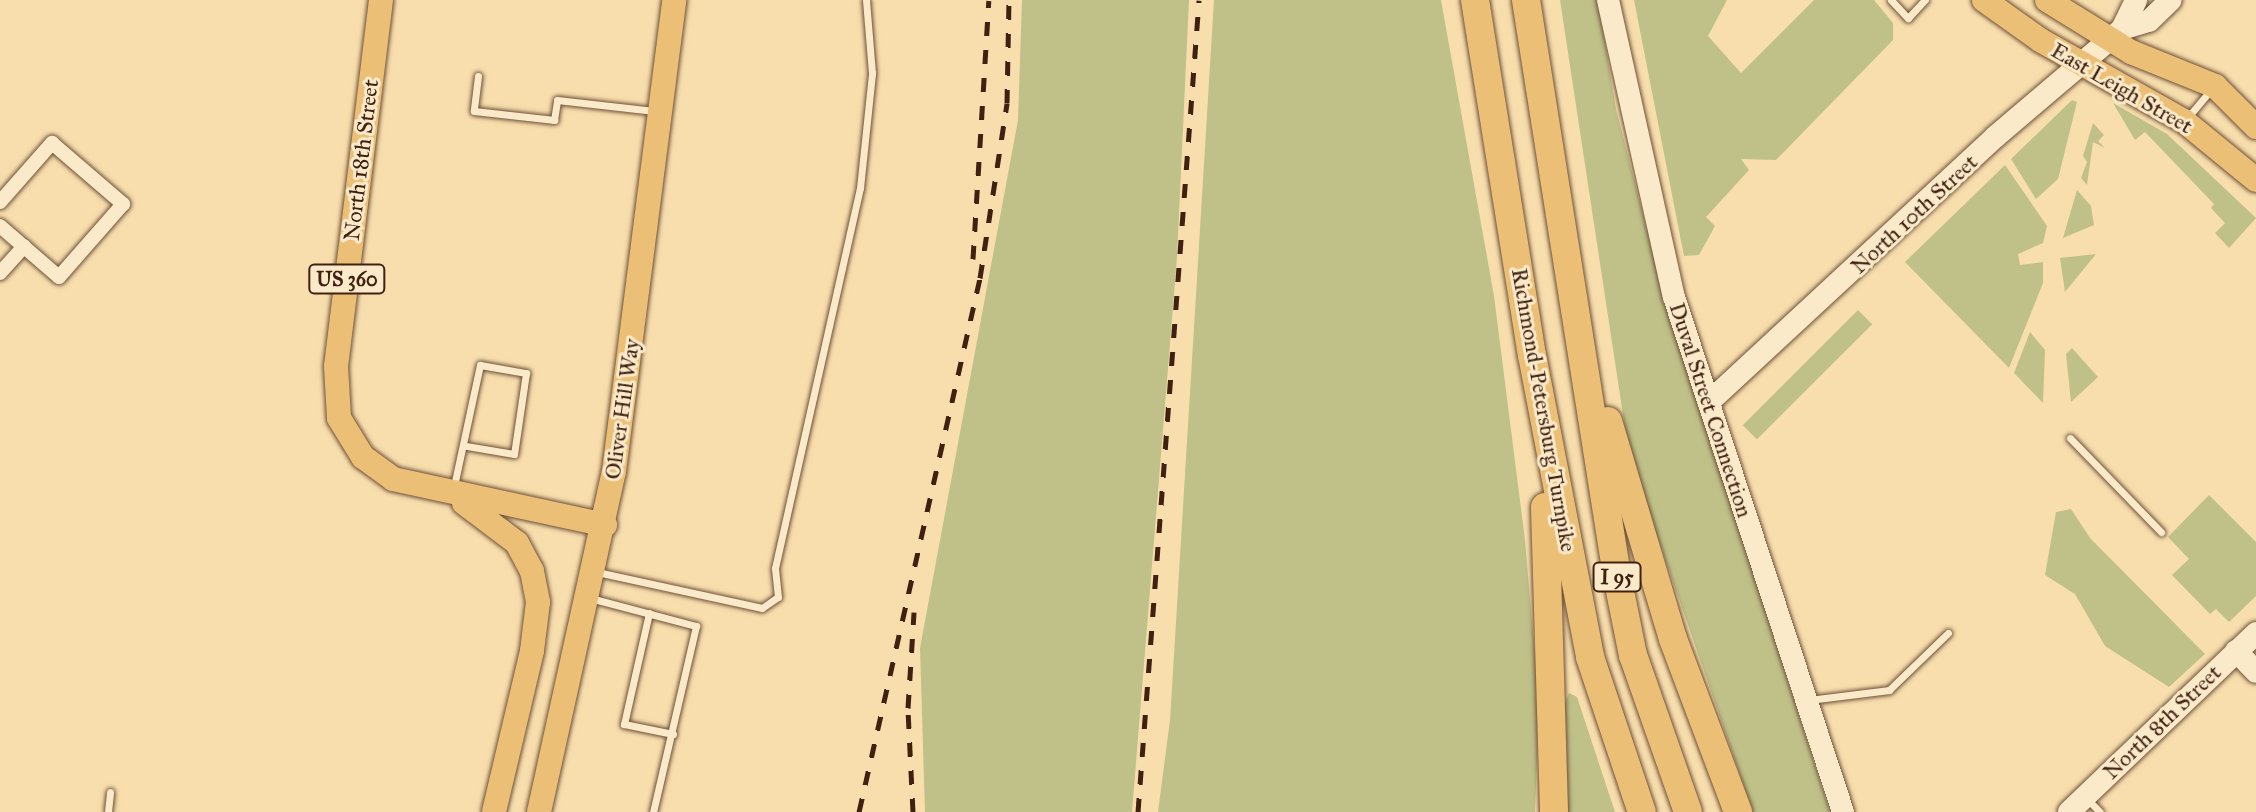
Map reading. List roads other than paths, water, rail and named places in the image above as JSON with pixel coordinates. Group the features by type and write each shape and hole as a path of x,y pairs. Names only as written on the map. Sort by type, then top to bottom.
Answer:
{"highway":[{"name":"Richmond-Petersburg Turnpike","path":"1475,0 1532,355 1590,657 1642,812"},
{"name":"Richmond-Petersburg Turnpike","path":"1526,0 1633,655 1688,812"},
{"path":"1579,333 1673,639 1738,812"},
{"path":"1532,355 1548,556 1554,812"}],"main road":[{"name":"North 18th Street","path":"381,0 335,391 339,418 363,457 393,479 448,494"},
{"name":"Oliver Hill Way","path":"539,812 605,525 674,0"},
{"name":"East Leigh Street","path":"1984,0 2084,65 2184,121 2256,180"},
{"name":"East Leigh Street","path":"2047,0 2215,86 2256,127"},
{"path":"448,494 605,525"},
{"name":"US 360","path":"448,494 506,531 525,556 536,586 532,651 494,812"}],"street":[{"name":"Duval Street Connection","path":"1608,0 1653,214 1803,700 1843,812"},
{"name":"North 10th Street","path":"1709,402 1868,258 1995,137 2116,35 2136,0"},
{"name":"North 10th Street","path":"2116,35 2149,21 2171,0"},
{"path":"0,202 52,143 123,204 59,277 0,226"},
{"path":"0,273 24,246"},
{"name":"North 8th Street","path":"2085,807 2256,633"},
{"path":"2236,651 2256,672"}],"lane":[{"path":"595,572 762,608 778,597 775,568 858,202 872,73 866,0"},
{"path":"1891,0 1908,18 1925,0"},
{"path":"478,76 474,111 554,120 557,100 660,112"},
{"path":"2184,121 2215,86"},
{"path":"448,494 459,480 480,365 526,373 514,454 466,446"},
{"path":"2070,438 2161,532"},
{"path":"590,598 696,626 653,812"},
{"path":"649,613 624,724 673,734"},
{"path":"1803,700 1889,690 1948,633"},
{"path":"108,812 110,792"}],"railway":[{"path":"973,259 989,0"},
{"path":"859,812 980,278 1007,103 1009,0"},
{"path":"1138,812 1199,0"},
{"path":"913,812 908,708 914,612"}]}
